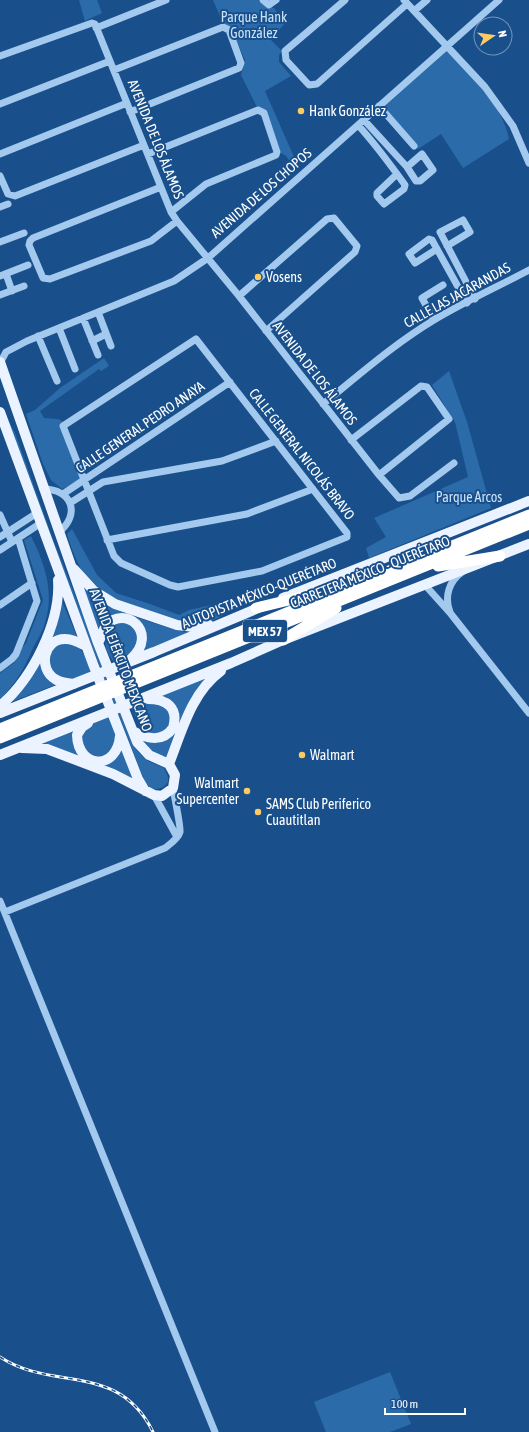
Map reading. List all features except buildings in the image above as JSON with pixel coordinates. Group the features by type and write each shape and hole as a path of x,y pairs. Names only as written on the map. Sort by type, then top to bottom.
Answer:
{"highway":[{"name":"CARRETERA MÉXICO - QUERÉTARO","path":"0,738 358,589 529,515"},
{"name":"CARRETERA MÉXICO - QUERÉTARO","path":"0,729 358,589 418,570 529,524"},
{"path":"418,570 500,556"},
{"path":"256,608 314,593 358,589"},
{"path":"284,640 358,589"}],"main road":[{"name":"AVENIDA EJÉRCITO MEXICANO","path":"0,363 98,643 137,742 146,752 169,764"},
{"name":"AVENIDA EJÉRCITO MEXICANO","path":"0,412 116,724 138,780 149,793"},
{"name":"AUTOPISTA MÉXICO-QUERÉTARO","path":"0,713 127,663 256,608 529,500"},
{"path":"0,755 22,748 284,640 529,544"},
{"path":"71,565 94,591 116,604 177,625 194,627 228,620"},
{"path":"0,706 29,675 56,616 59,594 57,568"},
{"path":"98,643 106,626 113,620 123,618 132,620 139,628 143,641 139,652 127,663"},
{"path":"74,684 56,680 47,671 44,660 45,655 50,645 60,640 66,639 86,646"},
{"path":"22,748 47,749 113,774 149,793 162,796 173,788 175,775 169,764 195,701 210,679 231,663"},
{"path":"132,728 153,739 163,737 173,728 174,715 167,702 161,699 144,698"},
{"path":"97,717 82,727 77,735 79,749 88,759 103,761 114,755 119,748 120,734"}],"street":[{"path":"0,56 166,0"},
{"path":"263,0 269,5 276,0"},
{"path":"345,0 285,52 284,55 286,60 309,85 314,86 406,2 447,45 504,112 513,126 529,163"},
{"path":"414,11 427,0"},
{"name":"AVENIDA DE LOS CHOPOS","path":"0,363 3,352 38,336 174,281 208,258 499,0"},
{"name":"AVENIDA DE LOS ÁLAMOS","path":"94,25 114,70 171,212 239,296 269,329 323,404 379,475 399,498 406,498 454,463"},
{"path":"114,70 226,28 241,66 130,112"},
{"path":"0,104 110,61"},
{"path":"0,154 127,103"},
{"path":"379,106 414,146"},
{"path":"148,154 261,110 277,152 276,155 206,184 171,212"},
{"path":"361,122 407,167"},
{"path":"361,122 397,174"},
{"path":"0,177 8,194 15,196 144,145"},
{"path":"161,187 33,238 29,245 43,278 50,279 151,241 177,221"},
{"path":"0,207 8,204"},
{"path":"239,296 330,218 334,218 357,246 355,252 269,329"},
{"path":"0,242 24,233"},
{"path":"447,246 475,298"},
{"path":"437,249 467,303"},
{"path":"12,291 3,275 28,266"},
{"name":"CALLE LAS JACARANDAS","path":"323,404 392,349 434,320 529,270"},
{"path":"434,320 422,298 442,285"},
{"path":"0,295 24,286"},
{"path":"98,312 111,346"},
{"path":"83,318 98,355"},
{"path":"59,328 75,370"},
{"path":"92,341 106,334"},
{"path":"38,336 57,381"},
{"name":"CALLE GENERAL NICOLÁS BRAVO","path":"196,339 276,441 348,536 262,571 174,587 121,563 114,556 63,426 102,398 196,339"},
{"name":"CALLE GENERAL PEDRO ANAYA","path":"63,494 230,382"},
{"path":"351,440 421,386 427,387 449,415 448,421 379,475"},
{"path":"70,503 88,490 103,482 222,461 276,441"},
{"path":"43,489 56,490 63,494 70,503 71,516 65,528 59,532"},
{"path":"107,540 247,514 313,489"},
{"path":"0,537 37,513"},
{"path":"0,515 7,532 15,540 37,597 36,605 16,654 0,668"},
{"path":"0,550 41,523"},
{"path":"451,614 448,605 449,590 456,578 467,569"},
{"path":"0,605 32,583"},
{"path":"425,585 451,614 529,713"},
{"path":"5,912 165,848 177,837 180,829 173,788"},
{"path":"149,793 177,837"},
{"path":"0,901 215,1432"}],"green space":[{"path":"79,0 97,0 102,13 85,21"},
{"name":"Parque Hank González","path":"213,0 258,0 268,7 274,8 285,23 271,40 282,51 279,55 279,62 291,76 265,91 297,164 293,166 286,156 281,153 266,112 257,107 241,75 245,60 231,29 223,23"},
{"path":"448,49 493,103 506,127 509,139 463,168 441,134 418,149 383,108"},
{"path":"104,358 109,366 101,371 99,369 40,411 44,418 58,419 62,421 83,476 76,483 62,489 51,480 43,464 26,414 35,410 60,388"},
{"name":"Parque Arcos","path":"449,371 467,422 491,508 369,558 366,548 386,537 374,518 468,477 455,422 432,385"},
{"path":"8,420 15,433 51,534 136,749 146,760 164,768 168,777 168,782 162,788 157,789 149,787 145,782 46,530"},
{"path":"72,529 97,575 116,593 179,615 189,610 239,599 228,611 216,619 204,623 191,623 165,617 111,598 96,589 80,567 72,550 67,534"},
{"path":"31,536 44,566 49,597 48,608 44,627 22,670 15,682 0,699 0,673 15,662 17,654 26,643 43,600 24,540"},
{"path":"78,579 95,597 114,608 154,623 189,633 141,652 143,648 128,616 100,632"},
{"path":"59,594 78,639 68,635 40,661 44,675 55,685 11,702 31,676"},
{"path":"122,622 132,625 139,634 132,654 114,662 106,646 107,632 109,628"},
{"path":"60,642 77,645 86,657 91,672 71,680 61,681 50,670 49,652"},
{"path":"211,675 189,702 168,757 159,756 156,754 141,738 173,733 170,701 166,697 158,697"},
{"path":"145,701 159,702 170,712 169,723 164,731 150,735 141,729 131,707"},
{"path":"109,716 117,735 112,753 91,758 79,741 85,727"},
{"path":"75,731 94,763 122,749 135,781 37,745"},
{"path":"390,1372 411,1424 390,1432 326,1432 314,1402"}],"railway":[{"path":"0,1357 20,1367 41,1374 103,1386 122,1395 139,1410 153,1432"}],"place":[{"name":"Hank González","path":"301,111"},
{"name":"Vosens","path":"258,277"},
{"name":"Walmart","path":"302,755"},
{"name":"Walmart Supercenter","path":"247,791"},
{"name":"SAMS Club Periferico Cuautitlan","path":"258,812"}]}
